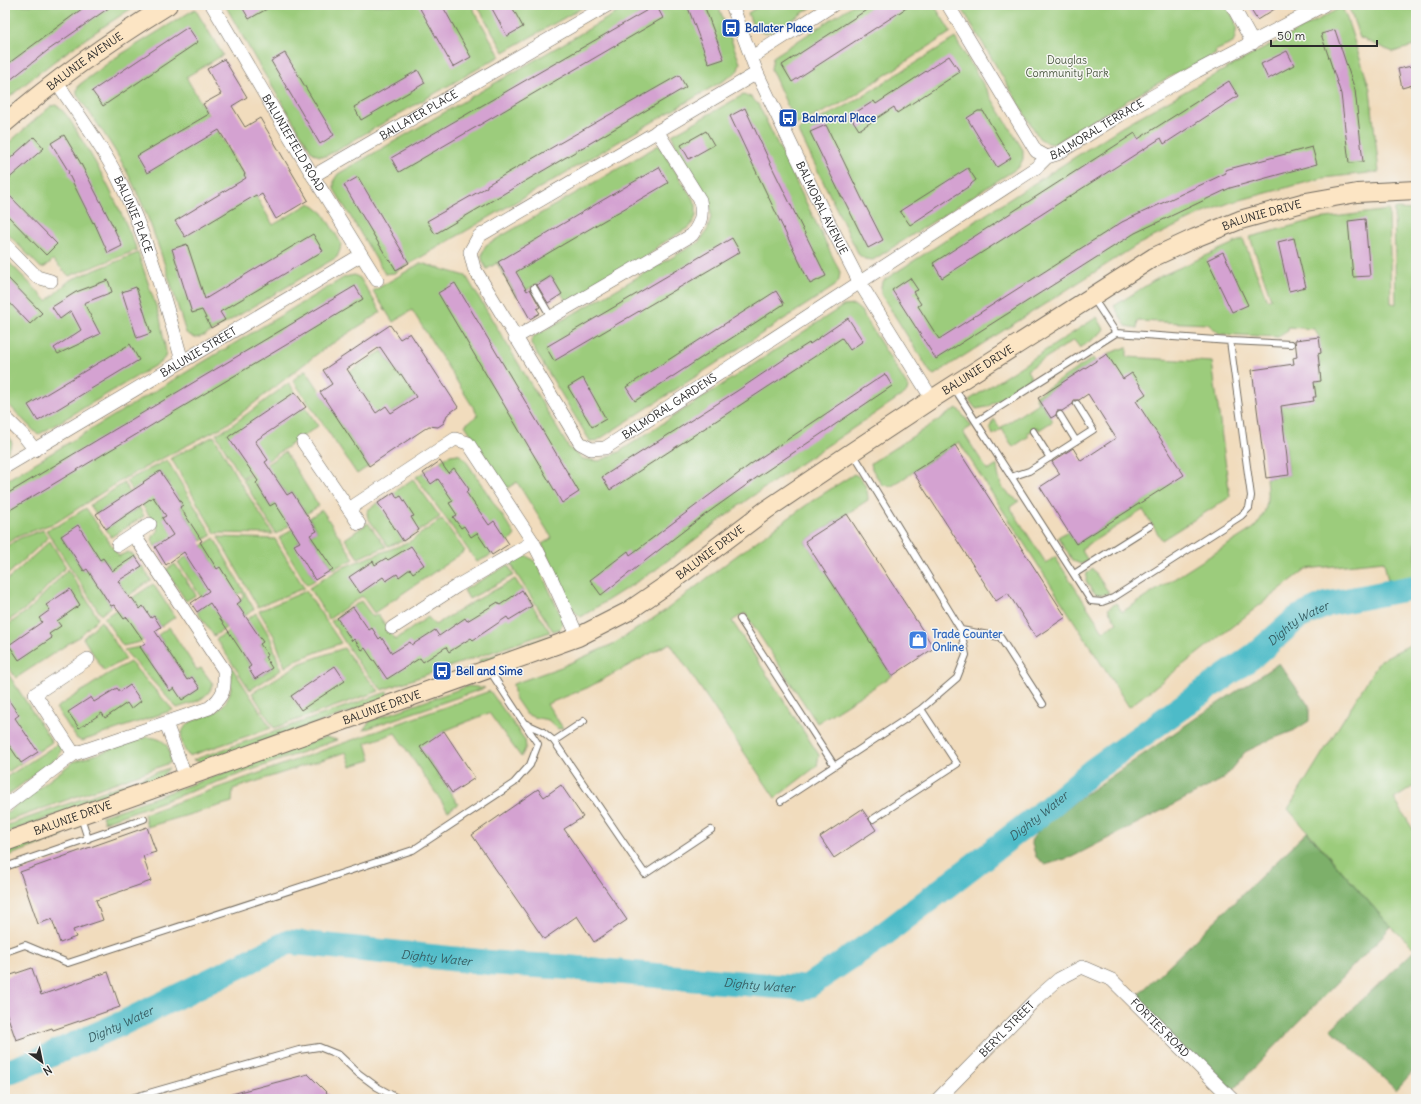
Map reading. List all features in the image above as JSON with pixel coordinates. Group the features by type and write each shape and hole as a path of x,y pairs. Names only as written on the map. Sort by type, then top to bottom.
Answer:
{"street":[{"name":"BALUNIE AVENUE","path":"5,123 56,81 98,50 168,5"},
{"name":"BALUNIEFIELD ROAD","path":"212,5 312,176 377,280"},
{"name":"BALLATER PLACE","path":"312,176 608,5"},
{"name":"BALMORAL AVENUE","path":"732,5 758,73 815,196 860,283 932,399"},
{"path":"752,57 833,5"},
{"path":"948,5 1036,152 1047,157"},
{"path":"1232,5 1253,43"},
{"name":"BALMORAL TERRACE","path":"860,283 1037,167 1047,157 1057,154 1120,115 1197,71 1324,5"},
{"name":"BALMORAL GARDENS","path":"758,73 479,236 470,252 474,268 580,443 591,450 605,448 860,283"},
{"name":"BALUNIE PLACE","path":"56,81 118,177 134,212 148,248 182,361"},
{"path":"515,338 692,235 699,224 702,213 700,200 657,131"},
{"name":"BALUNIE DRIVE","path":"5,842 578,637 627,612 668,584 766,510 852,452 1154,257 1195,238 1240,220 1306,202 1357,193 1416,190"},
{"path":"5,244 37,277 51,281"},
{"name":"BALUNIE STREET","path":"5,467 361,254"},
{"path":"5,417 24,436 35,450"},
{"path":"349,509 455,438 468,443 533,542 578,637"},
{"path":"303,442 359,524"},
{"path":"118,545 150,524"},
{"path":"5,806 74,754 209,708 219,700 225,686 224,670 134,535"},
{"path":"392,628 457,586 533,542"},
{"path":"74,754 35,694 88,659"},
{"path":"166,723 186,778"},
{"name":"BERYL STREET","path":"938,1099 1035,1000 1059,979 1082,967"},
{"name":"FORTIES ROAD","path":"1082,967 1112,980 1232,1099"}],"lane":[{"path":"534,288 552,317"},
{"path":"1092,297 1116,333"},
{"path":"976,422 1116,333 1291,344"},
{"path":"953,386 1091,601 1102,602 1113,598 1241,516 1249,508 1251,496 1230,341"},
{"path":"1011,477 1029,471 1093,430 1077,404"},
{"path":"1060,415 1076,441"},
{"path":"1033,431 1050,458"},
{"path":"781,801 921,709 957,678 966,655 961,630 852,452"},
{"path":"1074,574 1150,526"},
{"path":"740,619 834,765"},
{"path":"961,630 1000,637 1043,704"},
{"path":"5,952 25,945 68,963 413,850 514,783 530,765 538,744 489,670"},
{"path":"873,819 957,764 921,709"},
{"path":"554,741 584,721"},
{"path":"524,723 542,731 554,741 645,874 711,830"},
{"path":"80,815 88,839"},
{"path":"5,867 144,819"},
{"path":"128,1099 299,1050 319,1047 339,1054 358,1073 377,1087 399,1099"}],"green space":[{"path":"5,5 137,5 69,50 5,101"},
{"path":"225,5 471,5 500,56 326,156 319,156 312,152 256,60"},
{"path":"477,5 587,5 504,52"},
{"path":"630,5 718,5 740,63 738,70 733,75 394,273 385,274 334,189 334,180 338,174"},
{"path":"761,5 815,5 774,32 761,32 753,27 748,13"},
{"path":"853,5 934,5 951,32 846,101 796,125 771,69 773,57"},
{"name":"Douglas Community Park","path":"960,5 1225,5 1234,19 1236,31 1233,43 1215,51 1216,54 1154,85 1054,144 1047,143 1039,138"},
{"path":"1348,5 1416,5 1416,43 1414,46 1393,52 1360,38"},
{"path":"1342,7 1370,89 1379,172 1323,178 1229,203 1199,215 1137,245 934,375 930,372 881,294 881,286 884,280 1128,123"},
{"path":"195,9 223,55 186,77 273,225 310,203 323,213 341,243 337,257 204,336 195,338 186,333 160,251 137,191 116,152 77,95 77,90 79,85 115,58"},
{"path":"955,38 1023,150 1023,159 1019,167 873,260 865,259 859,255 798,130 848,105"},
{"path":"743,95 751,97 758,104 840,272 839,280 835,286 595,442 590,441 531,344 533,337 699,242 708,229 711,216 710,201 675,144 672,135"},
{"path":"56,105 70,120 104,178 137,250 69,276 53,260 45,267 41,268 5,231 5,146 51,106"},
{"path":"659,145 696,204 696,216 691,226 658,246 650,254 567,303 551,276 516,296 497,263 487,269 483,263 482,257 486,245"},
{"path":"1394,209 1416,210 1416,587 1390,592 1384,561 1306,569 1129,707 959,442 892,486 882,485 872,469 871,463 957,408 972,426 963,432 988,471 997,465 1002,486 1009,494 1019,501 1010,507 1046,563 1055,557 1103,631 1117,623 1108,609 1116,603 1122,612 1254,528 1265,510 1267,499 1266,478 1289,475 1281,406 1313,401 1313,397 1315,397 1296,384 1321,381 1318,355 1321,353 1319,337 1314,329 1288,327 1288,331 1278,337 1220,334 1208,324 1138,321 1137,328 1126,326 1114,306 1161,276 1243,239 1267,300 1271,299 1250,237 1318,219 1389,210 1391,303 1396,304"},
{"path":"138,253 160,318 166,352 165,357 161,362 38,435 5,401 5,258 47,301 70,280"},
{"path":"421,263 466,276 569,448 583,459 599,461 619,452 843,306 854,305 861,311 908,387 907,392 748,499 654,571 581,617 573,610 542,544 552,538 517,482 506,489 465,425 478,415 412,310 393,322 373,291"},
{"path":"354,275 360,278 381,312 321,351 226,425 123,479 57,522 19,536 5,544 5,481 345,277"},
{"path":"1097,317 1104,329 1099,335 1080,348 1074,340 1027,370 1032,379 987,407 976,409 969,400"},
{"path":"1127,347 1127,357 1212,362 1230,497 1162,540 1143,510 1081,549 1088,561 1081,564 1073,561 1058,537 1068,531 1076,544 1183,475 1147,419 1136,425 1107,354"},
{"path":"382,351 399,375 401,374 416,397 391,413 373,415 366,398 349,372"},
{"path":"1093,358 1095,362 1038,398 1053,421 1039,430 1037,427 1027,433 1029,436 1013,447 1002,429 993,435 990,427 994,419 1000,428 1038,403 1035,396"},
{"path":"306,370 369,466 357,474 293,380"},
{"path":"289,383 318,426 242,478 216,434 228,428"},
{"path":"5,433 10,437 12,444 5,456"},
{"path":"214,436 239,481 273,534 215,533 171,458"},
{"path":"285,452 319,506 306,514 292,492 287,495 272,473 256,483 270,506 275,503 290,525 276,534 243,480"},
{"path":"458,454 464,458 515,535 498,551 477,562 416,477 450,455"},
{"path":"167,460 212,535 202,541 180,507 183,505 175,493 165,486 169,483 160,471 143,482 166,516 163,518 185,552 175,558 164,541 155,547 152,540 154,535 159,530 126,481"},
{"path":"854,474 863,481 868,500 805,541 892,676 817,723 745,613 732,621 819,755 817,766 775,798 670,643 587,688 547,704 563,728 558,729 548,720 526,714 515,698 513,684 561,667 615,643 666,610 732,559 812,501"},
{"path":"413,479 440,517 403,541 388,546 368,518 367,513 369,509"},
{"path":"124,483 130,493 96,514 90,505"},
{"path":"139,507 144,516 111,537 106,529"},
{"path":"86,508 119,556 128,552 135,556 125,563 132,572 142,566 151,580 128,596 103,558 100,560 92,548 86,552 61,536 83,570 87,569 111,606 101,615 46,530 59,525"},
{"path":"322,510 354,559 333,569 325,556 319,560 318,547 310,535 317,531 309,518"},
{"path":"442,519 465,551 374,613 362,596 329,619 309,588 341,568 409,542"},
{"path":"368,523 386,547 358,558 345,539"},
{"path":"292,529 300,541 295,545 312,565 308,568 315,580 307,585 279,538"},
{"path":"43,530 48,538 5,577 5,547 20,538"},
{"path":"218,537 275,539 304,588 258,607"},
{"path":"214,538 254,609 245,616 237,604 241,602 240,599 244,596 242,592 237,595 202,546"},
{"path":"50,541 66,567 28,607 5,623 5,582"},
{"path":"187,556 223,613 219,616 226,628 214,636 197,612 206,605 178,562"},
{"path":"527,556 537,563 562,618 560,629 553,631 517,575 511,563 521,557"},
{"path":"175,564 196,595 186,601 166,570"},
{"path":"508,565 514,575 469,599 464,590"},
{"path":"1092,568 1109,593 1100,595 1095,593 1086,581 1087,573"},
{"path":"68,569 98,618 80,636 16,678 5,662 5,627 30,609"},
{"path":"515,579 550,632 382,690 359,664 331,621 361,601 373,617 378,614 395,640 428,617 435,625"},
{"path":"153,584 175,617 161,627 154,616 151,618 143,607 140,609 132,598"},
{"path":"306,591 341,643 296,660 285,667 274,636 259,611"},
{"path":"117,609 124,619 127,617 146,638 140,642 123,646 104,618"},
{"path":"256,613 270,637 281,670 250,690 216,639 229,631 236,643 245,653 243,655 251,666 255,679 272,668 265,657 268,655 260,644 262,642 246,620"},
{"path":"101,621 126,659 104,671 83,638"},
{"path":"169,627 197,670 201,668 213,684 207,694 199,700 177,708 124,650 140,647 169,691 174,688 183,700 199,688 192,677 187,680 158,635"},
{"path":"559,633 551,641 481,665 479,660"},
{"path":"1416,642 1416,785 1394,799 1416,834 1416,949 1391,927 1288,809 1380,660"},
{"path":"344,648 356,665 379,691 274,728 252,693 301,663"},
{"path":"130,662 173,710 82,741 77,739 56,708 108,674"},
{"path":"1279,663 1309,706 1309,721 1293,731 1245,752 1223,779 1072,857 1045,865 1036,857 1031,841 1038,831 1077,800"},
{"path":"231,666 271,728 189,756 184,748 181,738 184,729 194,720 217,711 226,701 231,688"},
{"path":"5,669 52,742 8,772 5,767"},
{"path":"468,686 485,688 363,730 370,721"},
{"path":"490,691 525,740 526,747 521,757 489,713 444,731 421,748 458,804 448,811 395,733 366,743 371,760 351,766 346,752 233,789 232,802 147,827 144,814"},
{"path":"387,692 389,698 209,761 200,762 193,760"},
{"path":"147,737 158,739 168,747 170,763 5,822 5,814 73,762"},
{"path":"326,737 337,740 104,822 102,816"},
{"path":"59,743 61,750 58,757 5,797 5,778"},
{"path":"169,768 161,778 5,833 5,826"},
{"path":"62,831 63,836 5,857 5,850"},
{"path":"1307,832 1391,927 1228,1095 1133,1000"},
{"path":"1416,949 1416,1068 1396,1090 1331,1029"}],"building":[{"path":"87,5 113,5 47,51 5,84 5,66"},
{"path":"241,5 274,5 249,19"},
{"path":"418,5 442,5 471,57 453,67"},
{"path":"490,5 511,5 523,27 507,36"},
{"path":"656,5 663,18 399,172 391,158"},
{"path":"687,5 704,5 724,59 709,64"},
{"path":"874,5 911,5 792,82 782,65"},
{"path":"1248,5 1281,5 1257,20"},
{"path":"188,27 198,42 103,106 92,91"},
{"path":"1335,30 1355,90 1363,162 1349,163 1341,94 1321,34"},
{"path":"1287,51 1294,65 1268,79 1261,64"},
{"path":"285,53 334,135 320,144 271,61"},
{"path":"949,56 960,72 897,113 894,107 859,130 850,116 874,101 876,104"},
{"path":"224,59 247,97 232,106 245,127 260,118 308,200 276,219 262,194 257,197 256,195 185,237 175,221 246,178 219,130 147,173 137,156 209,114 203,104 221,94 207,69"},
{"path":"1416,65 1416,84 1402,88 1398,69"},
{"path":"418,70 425,83 361,120 354,107"},
{"path":"679,75 686,87 435,234 427,221 487,187 487,185 509,172"},
{"path":"1229,81 1238,96 1164,144 1161,138 942,278 933,263 1135,133 1138,139"},
{"path":"745,108 774,171 826,276 810,284 730,116"},
{"path":"978,111 983,111 1011,158 997,167 967,118"},
{"path":"826,125 883,240 868,248 810,132"},
{"path":"706,131 714,145 689,159 681,145"},
{"path":"64,135 80,162 122,246 108,253 94,222 93,223 68,173 69,172 51,143"},
{"path":"34,137 44,148 5,182 5,163"},
{"path":"1312,147 1317,164 1230,188 1135,233 936,359 892,290 910,278 918,290 913,292 921,304 918,306 939,339 1122,222 1226,173 1225,170"},
{"path":"659,167 668,183 516,272 527,291 530,289 540,307 537,309 540,313 530,319 498,262"},
{"path":"968,168 976,180 971,185 910,225 900,211"},
{"path":"358,177 409,263 396,270 390,260 389,261 344,185"},
{"path":"5,191 57,244 46,255 5,213"},
{"path":"1365,219 1370,276 1353,277 1348,221"},
{"path":"313,234 323,251 220,312 225,320 211,328 202,310 192,313 172,249 187,244 205,299"},
{"path":"732,238 740,252 554,361 546,347"},
{"path":"1294,238 1306,287 1289,291 1278,242"},
{"path":"1223,252 1248,305 1232,312 1207,260"},
{"path":"5,275 42,313 30,324 5,298"},
{"path":"551,276 562,294 548,303 537,285"},
{"path":"108,280 112,292 84,303 100,334 58,354 54,348 81,330 71,311 60,319 52,307 76,292"},
{"path":"455,283 579,492 562,503 438,293"},
{"path":"355,286 363,299 5,513 5,495"},
{"path":"136,287 151,333 137,338 122,292"},
{"path":"776,291 784,304 635,401 626,387"},
{"path":"848,318 863,341 850,350 842,338 610,490 602,477 737,391 798,350 809,343 810,344"},
{"path":"390,325 400,339 410,333 458,407 447,415 444,423 438,427 429,426 369,466 320,392 332,384 323,370","holes":["380,347 399,375 401,374 416,397 391,413 386,406 376,413 347,369"]},
{"path":"1319,337 1321,353 1318,354 1321,381 1314,382 1316,397 1313,397 1314,401 1281,406 1289,475 1266,478 1252,370 1294,364 1293,358 1297,357 1295,340"},
{"path":"130,344 139,360 38,421 28,405"},
{"path":"1107,354 1123,379 1132,373 1146,394 1136,401 1184,475 1076,544 1040,487 1060,474 1052,462 1073,448 1081,461 1116,438 1088,394 1079,400 1074,400 1073,404 1062,411 1057,411 1056,415 1051,418 1038,398"},
{"path":"885,374 892,386 759,476 699,519 601,595 590,580 628,551 630,555 751,464"},
{"path":"583,378 606,419 592,427 568,387"},
{"path":"295,392 306,407 255,441 268,460 265,462 287,495 292,492 317,531 310,535 333,569 315,580 294,545 300,542 275,503 270,506 256,483 258,481 228,437"},
{"path":"955,445 1066,617 1036,637 1008,593 996,601 913,472"},
{"path":"440,461 448,473 454,468 469,489 466,492 489,525 494,521 509,544 492,555 477,533 471,537 464,526 461,528 453,517 457,515 449,503 453,501 438,479 431,484 423,473"},
{"path":"160,471 183,505 180,507 202,541 200,542 217,569 220,567 240,599 241,601 237,604 263,642 260,644 268,655 265,657 272,668 255,679 248,668 251,666 210,603 197,612 191,603 209,591 184,552 166,565 155,547 173,535 162,518 166,516 153,497 106,529 96,514"},
{"path":"394,492 397,498 401,496 414,516 411,517 419,530 403,541 378,503"},
{"path":"847,514 934,648 892,676 805,541"},
{"path":"78,525 100,560 103,558 112,571 135,556 142,566 118,581 130,599 132,598 140,609 143,606 151,618 154,616 161,627 155,631 187,680 192,677 200,688 182,700 174,688 170,691 140,647 145,643 127,617 124,619 114,605 111,606 87,569 84,571 61,536"},
{"path":"411,546 424,565 413,573 410,569 399,577 397,574 386,581 383,577 360,593 349,577 373,561 375,565 386,558 388,560"},
{"path":"70,589 80,605 57,621 61,626 49,634 52,638 19,660 9,645 42,622 39,618 50,610 46,605"},
{"path":"522,590 532,606 509,620 507,617 473,640 471,638 449,652 446,647 423,662 420,658 387,679 365,648 362,650 354,639 352,641 337,618 353,607 369,630 372,628 379,639 381,637 392,653 410,642 412,645 435,630 439,636 465,618 467,621 498,602 500,605"},
{"path":"335,666 345,681 301,710 291,696"},
{"path":"130,685 141,701 131,709 127,703 105,718 102,713 79,728 68,712 91,697 94,702 117,688 120,692"},
{"path":"5,695 19,715 15,718 38,752 21,763 5,739"},
{"path":"444,731 475,778 452,793 420,747"},
{"path":"561,785 583,817 564,829 627,920 594,942 577,916 544,939 472,835 538,789 544,797"},
{"path":"862,809 876,830 834,858 820,837"},
{"path":"147,827 156,852 143,856 151,881 96,900 103,920 73,930 76,937 60,943 52,919 38,924 20,872"},
{"path":"32,968 41,995 108,972 120,1007 53,1030 52,1028 16,1040 5,1009 5,977"},
{"path":"308,1074 333,1099 229,1099 228,1095"}],"waterway":[{"name":"Dighty Water","path":"5,1073 125,1022 289,942 494,963 562,967 805,988 879,938 1047,809 1092,771 1256,654 1297,618 1328,604 1416,587"}],"place":[{"name":"Ballater Place","path":"731,28"},
{"name":"Balmoral Place","path":"788,118"},
{"name":"Trade Counter Online","path":"918,640"},
{"name":"Bell and Sime","path":"442,671"}]}
